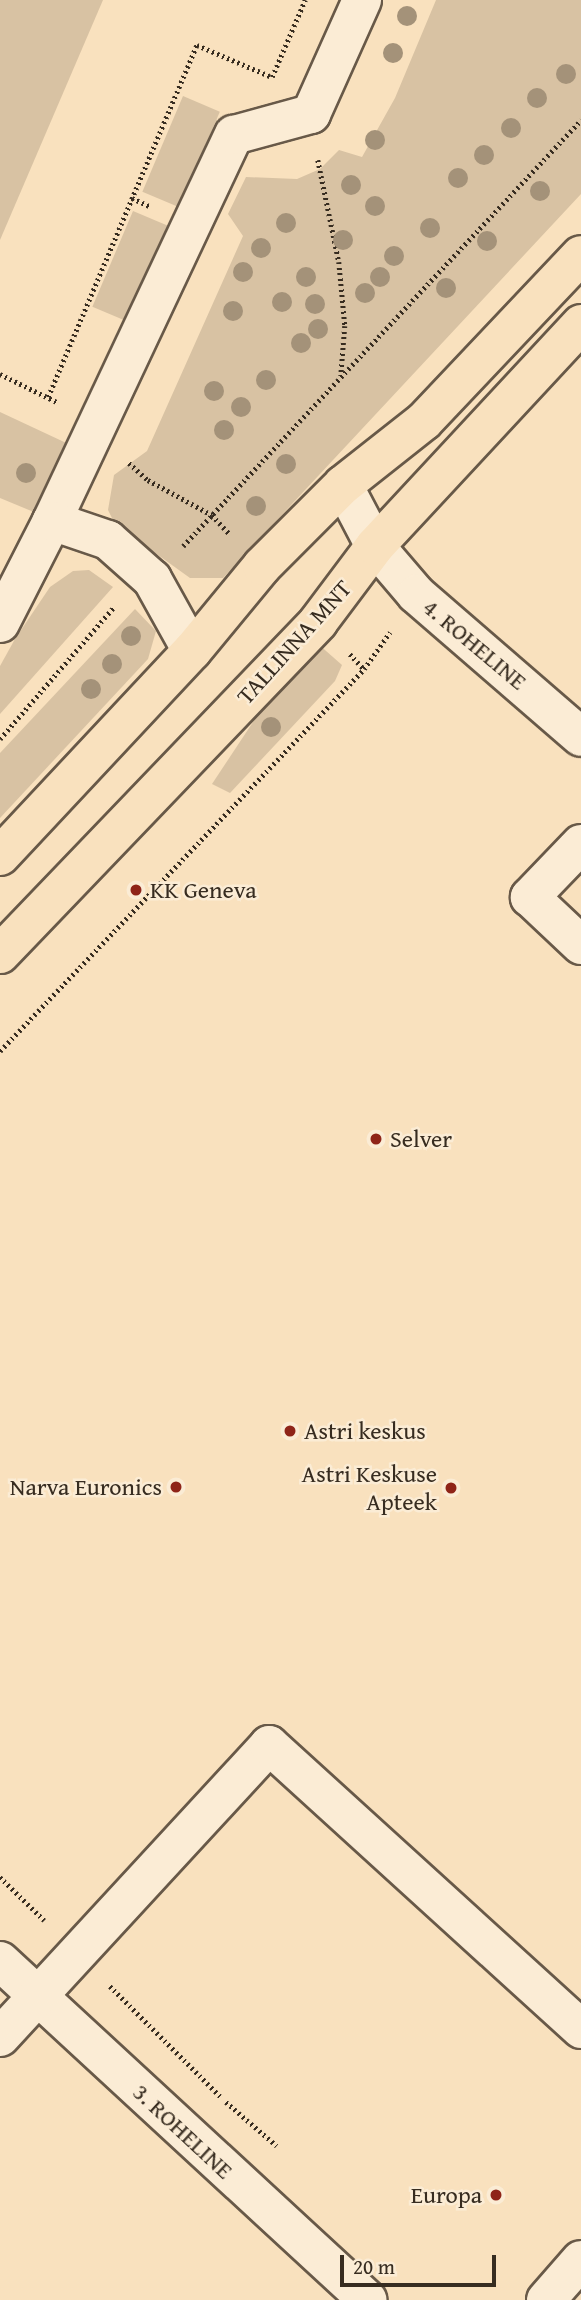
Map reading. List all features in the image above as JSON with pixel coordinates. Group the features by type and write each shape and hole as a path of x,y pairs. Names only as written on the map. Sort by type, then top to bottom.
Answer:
{"highway":[{"path":"0,856 192,651 262,566 343,485 424,421 581,255"},
{"name":"TALLINNA MNT","path":"0,954 318,622 375,546 581,324"}],"street":[{"path":"0,623 103,421 234,135 311,114 362,0"},
{"name":"4. ROHELINE","path":"343,485 375,546 416,594 581,737"},
{"path":"52,521 108,540 152,579 192,651"},
{"path":"581,844 530,897 581,945"},
{"path":"0,2037 269,1745 581,2029"},
{"name":"3. ROHELINE","path":"0,1961 367,2300"},
{"path":"546,2300 581,2260"}],"path":[{"path":"311,114 339,262 345,326 341,377"},
{"path":"0,739 114,607 152,579 581,120"},
{"path":"0,1051 364,669 416,594"},
{"path":"0,1877 277,2146"}],"shaded area":[{"path":"0,0 103,0 0,240"},
{"path":"436,0 581,0 581,194 223,578 190,578 115,524 108,510 114,475 147,451 243,236 228,214 246,177 297,179 320,169 339,150 362,157 395,98"},
{"path":"183,96 220,112 179,207 142,192"},
{"path":"133,211 168,226 127,322 92,307"},
{"path":"0,412 77,448 41,515 0,498"},
{"path":"89,570 113,587 0,714 0,666 15,639 50,587 73,571"},
{"path":"135,609 156,631 148,659 0,818 0,753"},
{"path":"317,643 342,665 335,681 230,793 212,784 261,710"}],"place":[{"name":"KK Geneva","path":"136,890"},
{"name":"Selver","path":"376,1139"},
{"name":"Astri keskus","path":"290,1431"},
{"name":"Narva Euronics","path":"176,1487"},
{"name":"Astri Keskuse Apteek","path":"451,1488"},
{"name":"Europa","path":"496,2195"}]}
